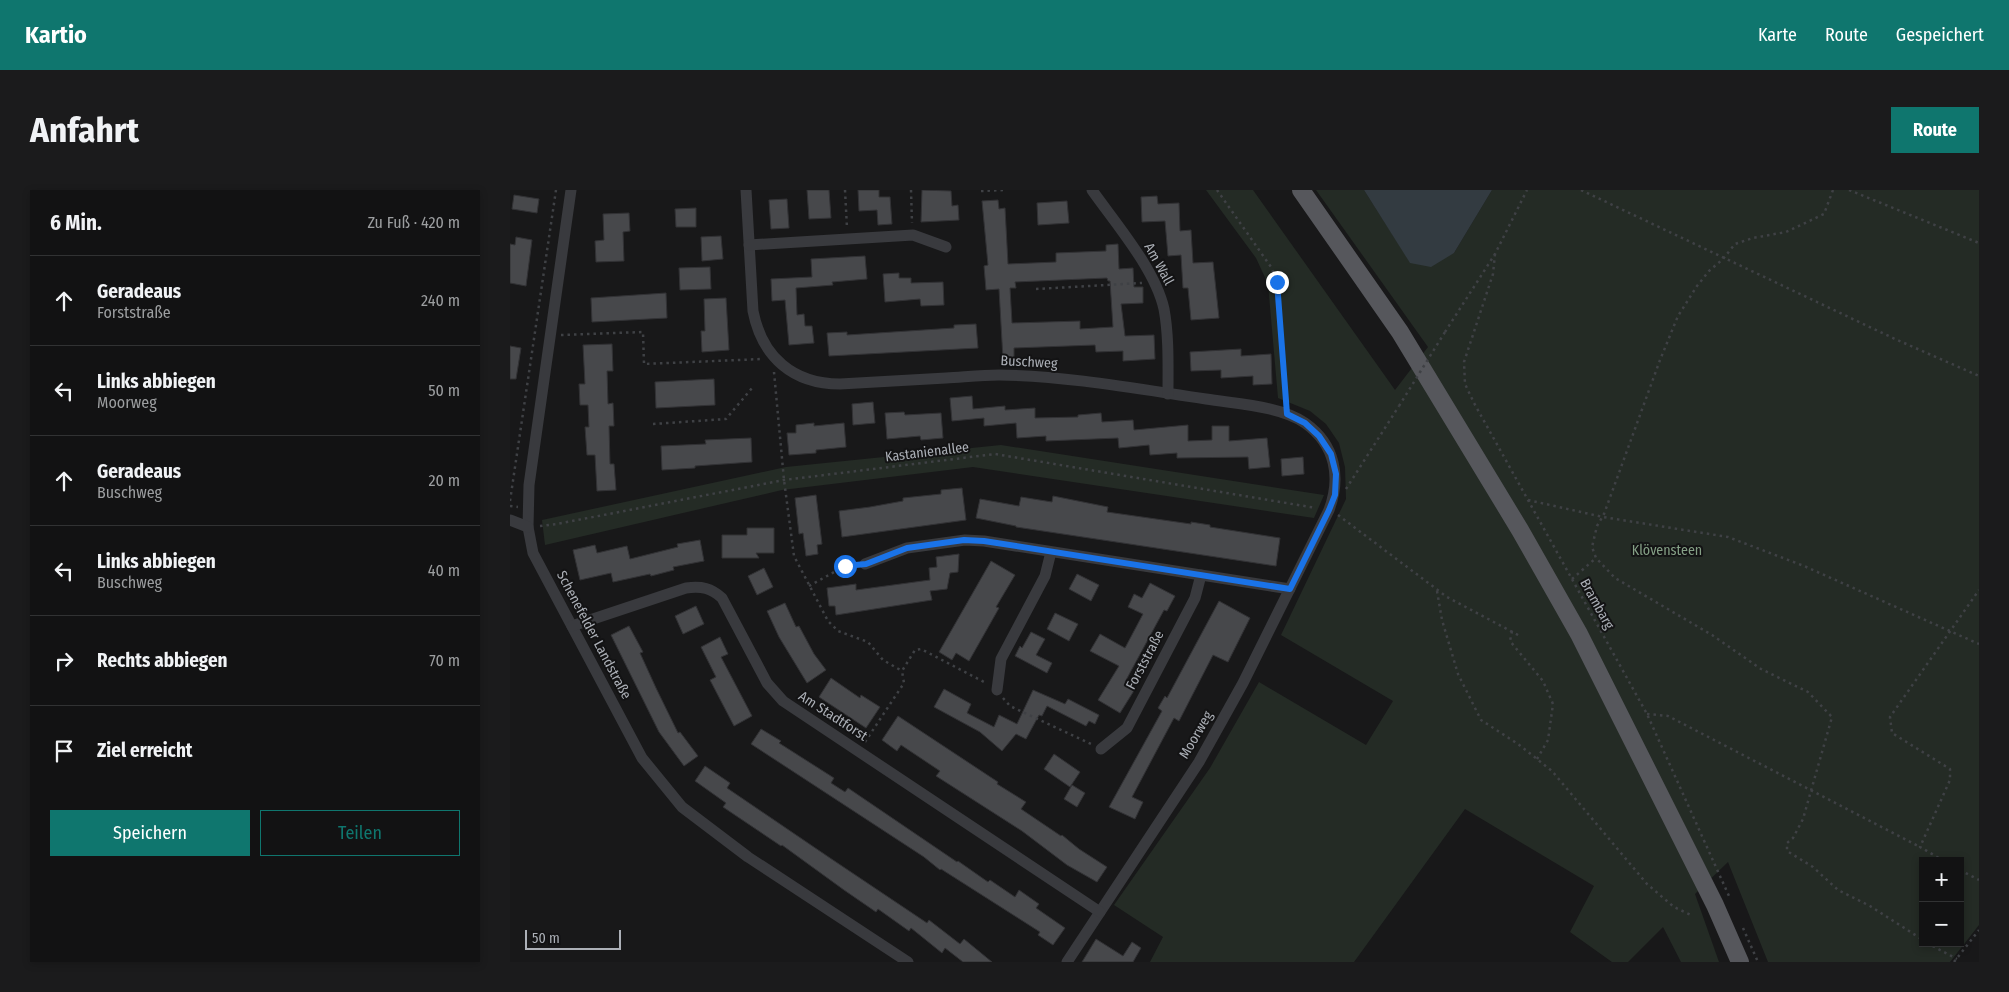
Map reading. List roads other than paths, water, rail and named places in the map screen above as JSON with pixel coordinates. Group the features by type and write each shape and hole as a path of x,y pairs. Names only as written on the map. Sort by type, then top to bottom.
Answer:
{"main road":[{"path":"1301,190 1400,332 1520,530 1574,625 1715,905 1740,962"}],"street":[{"name":"Schenefelder Landstraße","path":"571,190 529,485 528,526 533,553 642,758 682,808 748,856 908,962"},
{"name":"Buschweg","path":"746,190 753,311 756,328 764,345 790,372 807,380 824,384 998,375 1059,378 1266,408 1287,414 1305,423 1319,436 1331,454 1336,474 1335,495 1329,510"},
{"name":"Am Wall","path":"1092,190 1142,260 1155,282 1163,308 1167,332 1168,394"},
{"path":"749,245 913,235 946,247"},
{"name":"Moorweg","path":"1067,962 1198,762 1243,683 1329,510"},
{"path":"510,520 528,526"},
{"path":"866,564 907,548 964,540 984,541 1290,589"},
{"path":"997,690 1001,659 1044,576 1051,552"},
{"name":"Forststraße","path":"1101,749 1127,728 1195,598 1201,575"},
{"name":"Am Stadtforst","path":"572,626 686,588 700,586 713,590 722,598 767,683 783,701 1100,912"}],"park label":[{"name":"Klövensteen","path":"1667,550"}]}
